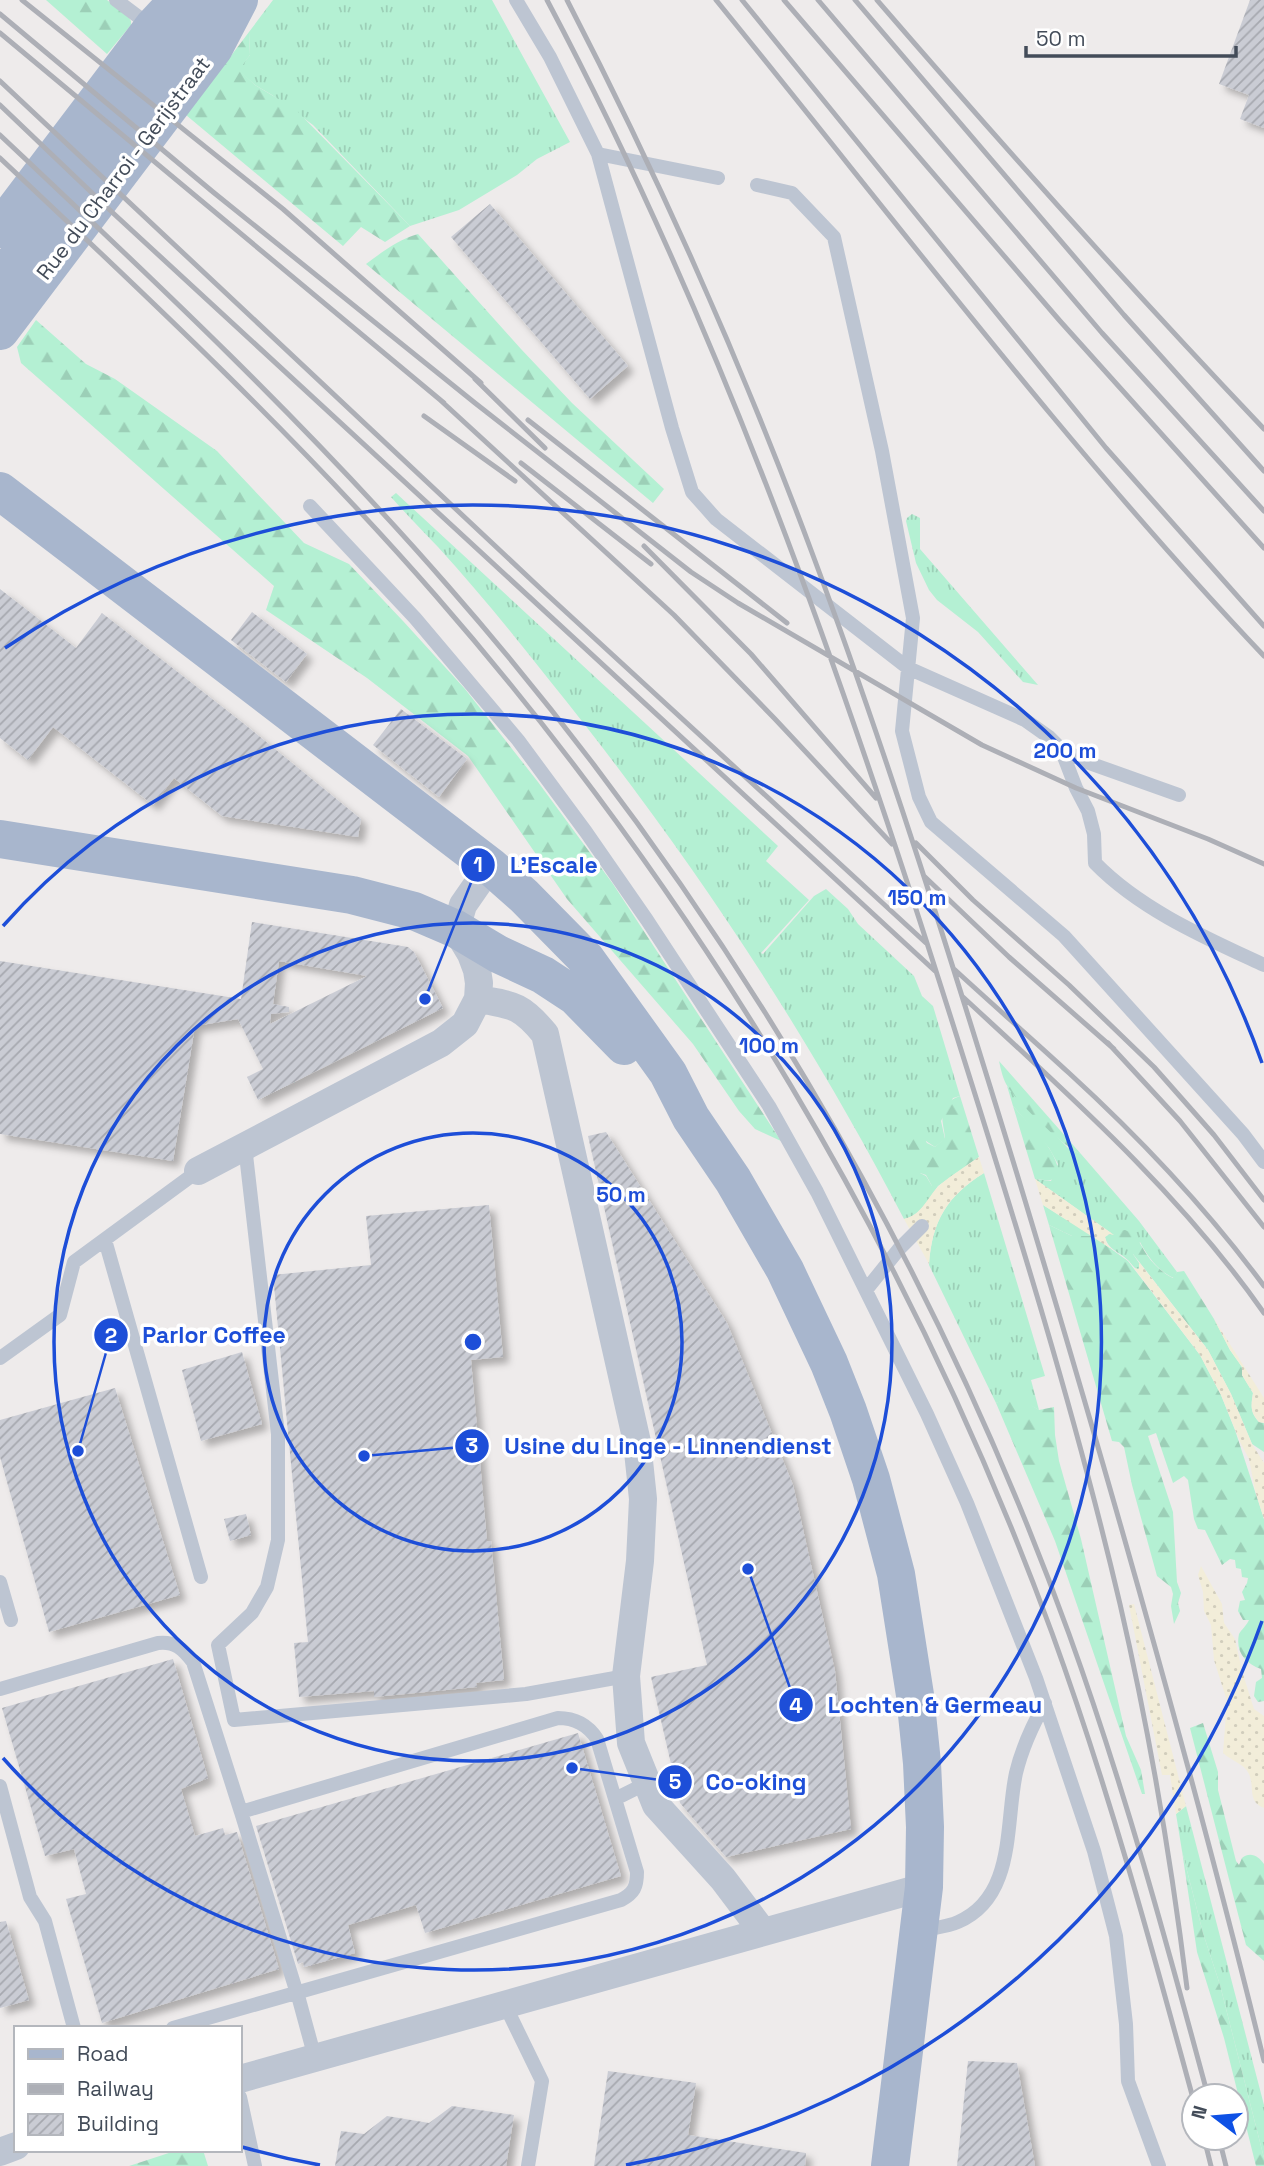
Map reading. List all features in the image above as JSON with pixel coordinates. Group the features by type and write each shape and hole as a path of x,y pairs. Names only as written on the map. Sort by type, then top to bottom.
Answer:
{"main road":[{"name":"Rue du Charroi - Gerijstraat","path":"0,281 211,0"},
{"name":"Rue du Charroi - Gerijstraat","path":"0,331 214,48 239,0"},
{"path":"0,229 165,14"},
{"path":"0,491 490,866 524,896 586,959 668,1073 691,1118 733,1180 791,1282 829,1363 871,1479 896,1574 915,1695 922,1763 925,1886 890,2166"},
{"path":"0,839 352,895 414,911 456,929 498,954 543,975 575,996 620,1040 657,1087 691,1118"}],"street":[{"path":"198,1171 442,1043 465,1024 478,999 480,983 471,954 456,929 463,905 490,866"},
{"path":"478,999 521,1009 529,1014 545,1034 634,1428 643,1499 640,1562 626,1676 631,1743 656,1805 723,1879 763,1932"},
{"path":"242,2078 925,1886"}],"lane":[{"path":"116,0 165,14"},
{"path":"516,0 550,57 598,155 692,492 716,519 908,668 1025,720 1061,749 1089,763 1179,795"},
{"path":"598,155 718,178"},
{"path":"757,186 792,193 834,237 882,451 913,618 902,732 919,797 931,821 1064,936 1243,1134 1264,1162"},
{"path":"310,506 415,618 518,740 586,832 769,1106 817,1192 927,1414 967,1503 1045,1703 1094,1851 1116,1936 1126,2025 1128,2081 1159,2166"},
{"path":"1061,749 1088,811 1094,834 1095,863 1111,880 1166,916 1264,965"},
{"path":"245,1146 278,1434 278,1540 267,1587 252,1613 218,1644 234,1720 526,1694 626,1676"},
{"path":"0,1358 60,1315 74,1262 198,1171"},
{"path":"866,1290 922,1226"},
{"path":"105,1240 201,1577"},
{"path":"0,1582 11,1620"},
{"path":"0,1689 158,1643 166,1642 184,1650 193,1661 297,1992 315,2058"},
{"path":"919,1931 958,1922 976,1910 988,1897 1003,1867 1016,1775 1023,1749 1045,1703"},
{"path":"180,2026 621,1900 631,1895 637,1886 637,1872 597,1739 591,1730 573,1720 558,1718 241,1812"},
{"path":"615,1799 647,1783"},
{"path":"0,1786 30,1897 45,1921 73,2026"},
{"path":"505,2005 542,2081 528,2166"},
{"path":"242,2106 255,2166"}],"green space":[{"path":"46,0 107,0 128,16 131,25 107,54"},
{"path":"273,0 492,0 570,142 537,159 517,175 459,210 410,226 313,125 238,70 250,55 249,32"},
{"path":"249,32 250,55 239,70 255,85 295,109 410,226 385,242 361,227 343,246 186,115"},
{"path":"418,234 572,403 664,489 653,503 366,264 397,243"},
{"path":"36,320 86,364 115,379 217,451 304,543 349,564 465,689 613,884 781,1141 755,1129 739,1111 693,1044 567,899 468,756 367,678 266,610 274,586 21,363 17,347"},
{"path":"396,493 778,846 766,861 809,900 761,953 763,954 814,896 826,889 848,909 858,924 914,976 922,996 933,1006 960,1096 953,1098 941,1121 945,1139 935,1147 926,1141 920,1173 926,1176 932,1186 938,1186 915,1214 904,1219 826,1078 695,874 600,744 495,613 391,497"},
{"path":"912,514 920,518 920,549 1038,685 1023,682 978,632 937,600 929,590 916,563 906,521"},
{"path":"999,1061 1081,1154 1054,1135 1013,1094 1002,1075"},
{"path":"1007,1086 1068,1148 1081,1154 1139,1221 1177,1272 1174,1278 1154,1263 1140,1242 1133,1254 1141,1266 1137,1270 1109,1245 1105,1237 1111,1233 1035,1179 1051,1181 1058,1164 1049,1148 1013,1106"},
{"path":"960,1096 979,1157 938,1186 932,1186 926,1175 917,1175 912,1171 908,1159 909,1146 913,1138 922,1136 927,1143 935,1147 945,1138 942,1113 947,1104"},
{"path":"1013,1106 1053,1154 1059,1173 1054,1178 1035,1179"},
{"path":"984,1173 1045,1376 1031,1380 1039,1410 1018,1401 996,1403 929,1265 934,1235 944,1211 960,1191"},
{"path":"1043,1205 1093,1236 1072,1236 1049,1225"},
{"path":"1049,1225 1072,1236 1093,1236 1128,1261 1200,1355 1221,1395 1264,1519 1264,1701 1258,1702 1254,1696 1256,1682 1262,1678 1261,1669 1246,1660 1240,1652 1238,1640 1249,1620 1243,1620 1238,1611 1240,1601 1245,1600 1242,1592 1248,1578 1242,1577 1241,1569 1236,1568 1235,1560 1230,1559 1222,1565 1205,1530 1198,1529 1188,1480 1184,1476 1173,1483 1156,1433 1148,1436 1173,1512 1177,1582 1181,1593 1178,1603 1180,1611 1174,1624 1171,1587 1157,1576 1124,1447 1119,1442 1112,1441"},
{"path":"1125,1230 1136,1237 1149,1258 1166,1274 1173,1278 1177,1272 1184,1271 1242,1367 1242,1375 1253,1393 1253,1412 1259,1422 1264,1423 1264,1452 1252,1444 1231,1394 1208,1350 1133,1254 1116,1237 1118,1231"},
{"path":"1015,1399 1039,1410 1054,1407 1059,1461 1081,1539 1126,1736 1141,1770 1145,1794 1142,1794 1055,1541 996,1403"},
{"path":"1203,1723 1218,1772 1218,1790 1236,1861 1239,1865 1242,1858 1251,1855 1264,1864 1264,1961 1246,1945 1190,1728"},
{"path":"1186,1806 1264,2105 1264,2158 1250,2103 1250,2082 1245,2082 1220,1985 1203,1933 1182,1851 1176,1814"},
{"path":"1182,1851 1245,2082 1235,2082 1197,1952"},
{"path":"1250,2103 1264,2158 1264,2166 1256,2166 1250,2142"},
{"path":"172,2152 204,2152 208,2166 129,2166"}],"sand":[{"path":"979,1157 984,1173 960,1191 944,1211 934,1235 929,1264 904,1219 916,1214 941,1184"},
{"path":"1035,1179 1114,1235 1105,1237 1113,1250 1043,1205"},
{"path":"1139,1262 1208,1350 1231,1394 1252,1444 1264,1463 1264,1519 1249,1459 1221,1395 1200,1355 1134,1268 1139,1269"},
{"path":"1214,1319 1264,1398 1264,1423 1259,1422 1254,1415 1253,1393 1242,1375 1242,1367"},
{"path":"1201,1566 1222,1604 1224,1623 1235,1639 1254,1709 1264,1716 1264,1808 1253,1798 1247,1770 1223,1753 1227,1701 1214,1660 1211,1625 1204,1611 1203,1592 1198,1575"},
{"path":"1134,1604 1186,1806 1176,1814 1170,1775 1162,1775 1129,1605"}],"building":[{"path":"1250,0 1264,0 1264,128 1240,119 1249,95 1219,84"},
{"path":"490,204 628,366 590,399 451,237"},
{"path":"0,589 76,648 102,613 361,819 358,837 222,816 174,778 153,805 53,727 28,760 0,738"},
{"path":"252,612 307,654 286,682 231,640"},
{"path":"401,709 467,759 439,797 373,745"},
{"path":"252,922 408,947 414,952 443,1008 258,1100 247,1077 263,1069 238,1019 195,1026 173,1161 0,1134 0,961 241,999","holes":["279,961 367,976 270,1024 271,1014 289,1012 289,1007 273,1004"]},
{"path":"606,1132 727,1323 793,1485 835,1671 851,1829 726,1857 680,1803 651,1677 707,1665 588,1136"},
{"path":"489,1205 503,1357 471,1360 487,1541 491,1541 504,1680 476,1683 477,1687 374,1697 374,1691 299,1697 294,1643 308,1642 273,1275 371,1265 366,1216"},
{"path":"242,1352 262,1424 201,1441 182,1370"},
{"path":"115,1388 180,1595 49,1632 0,1457 0,1420"},
{"path":"246,1514 251,1535 230,1541 224,1519"},
{"path":"173,1659 208,1778 181,1789 195,1836 223,1828 225,1835 237,1832 279,1969 102,2023 66,1899 86,1894 74,1849 45,1856 2,1708"},
{"path":"578,1733 621,1876 425,1933 416,1905 348,1925 355,1953 304,1967 303,1962 298,1964 256,1826"},
{"path":"6,1921 29,2000 0,2008 0,1922"},
{"path":"968,2061 1017,2063 1035,2166 957,2166"},
{"path":"608,2071 696,2083 688,2135 806,2153 805,2166 594,2166"},
{"path":"452,2106 514,2115 506,2166 335,2166 341,2131 364,2134 387,2116 429,2123"}],"railway":[{"path":"22,0 283,209 481,383"},
{"path":"547,0 669,251 724,380 776,509 824,640 914,904 1023,1248 1102,1532 1131,1651 1150,1747 1187,1988"},
{"path":"567,0 634,135 727,340 811,550 893,783 993,1096 1115,1505 1207,1838 1264,2061"},
{"path":"716,0 1052,416 1264,656"},
{"path":"742,0 1106,448 1264,626"},
{"path":"784,0 1060,321 1264,548"},
{"path":"818,0 1102,333 1264,511"},
{"path":"855,0 1124,315 1264,471"},
{"path":"877,0 1068,217 1264,429"},
{"path":"0,14 213,192 475,403 691,572 738,603 982,745 1076,788 1208,839 1264,864"},
{"path":"0,33 444,403"},
{"path":"0,81 541,589 926,943"},
{"path":"0,105 113,213 935,971"},
{"path":"0,135 173,299 286,411 448,586 546,703 639,825 726,951 807,1081 882,1215 951,1352 1013,1492 1069,1634 1108,1748 1160,1921 1204,2082"},
{"path":"0,158 168,317 278,426 436,596 533,712 624,833 711,958 791,1086 866,1218 934,1354 996,1492 1052,1633 1092,1749 1188,2082"},
{"path":"475,379 545,448"},
{"path":"438,398 674,615 892,844"},
{"path":"424,416 515,481"},
{"path":"528,420 787,623"},
{"path":"521,463 651,564"},
{"path":"644,546 751,654 876,798"},
{"path":"916,843 973,900 1069,985 1154,1067 1214,1135 1264,1200"},
{"path":"924,876 1009,957 1114,1049"},
{"path":"954,969 1069,1073 1147,1149 1196,1202 1264,1286"},
{"path":"963,997 1083,1109 1160,1186 1197,1227 1264,1313"},
{"path":"1108,1043 1180,1121 1264,1227"},
{"path":"1208,2152 1211,2166"},
{"path":"1222,2152 1226,2166"}],"place":[{"name":"L'Escale","path":"425,999"},
{"name":"Parlor Coffee","path":"78,1451"},
{"name":"Usine du Linge - Linnendienst","path":"364,1456"},
{"name":"Lochten & Germeau","path":"748,1569"},
{"name":"Co-oking","path":"572,1768"}]}
